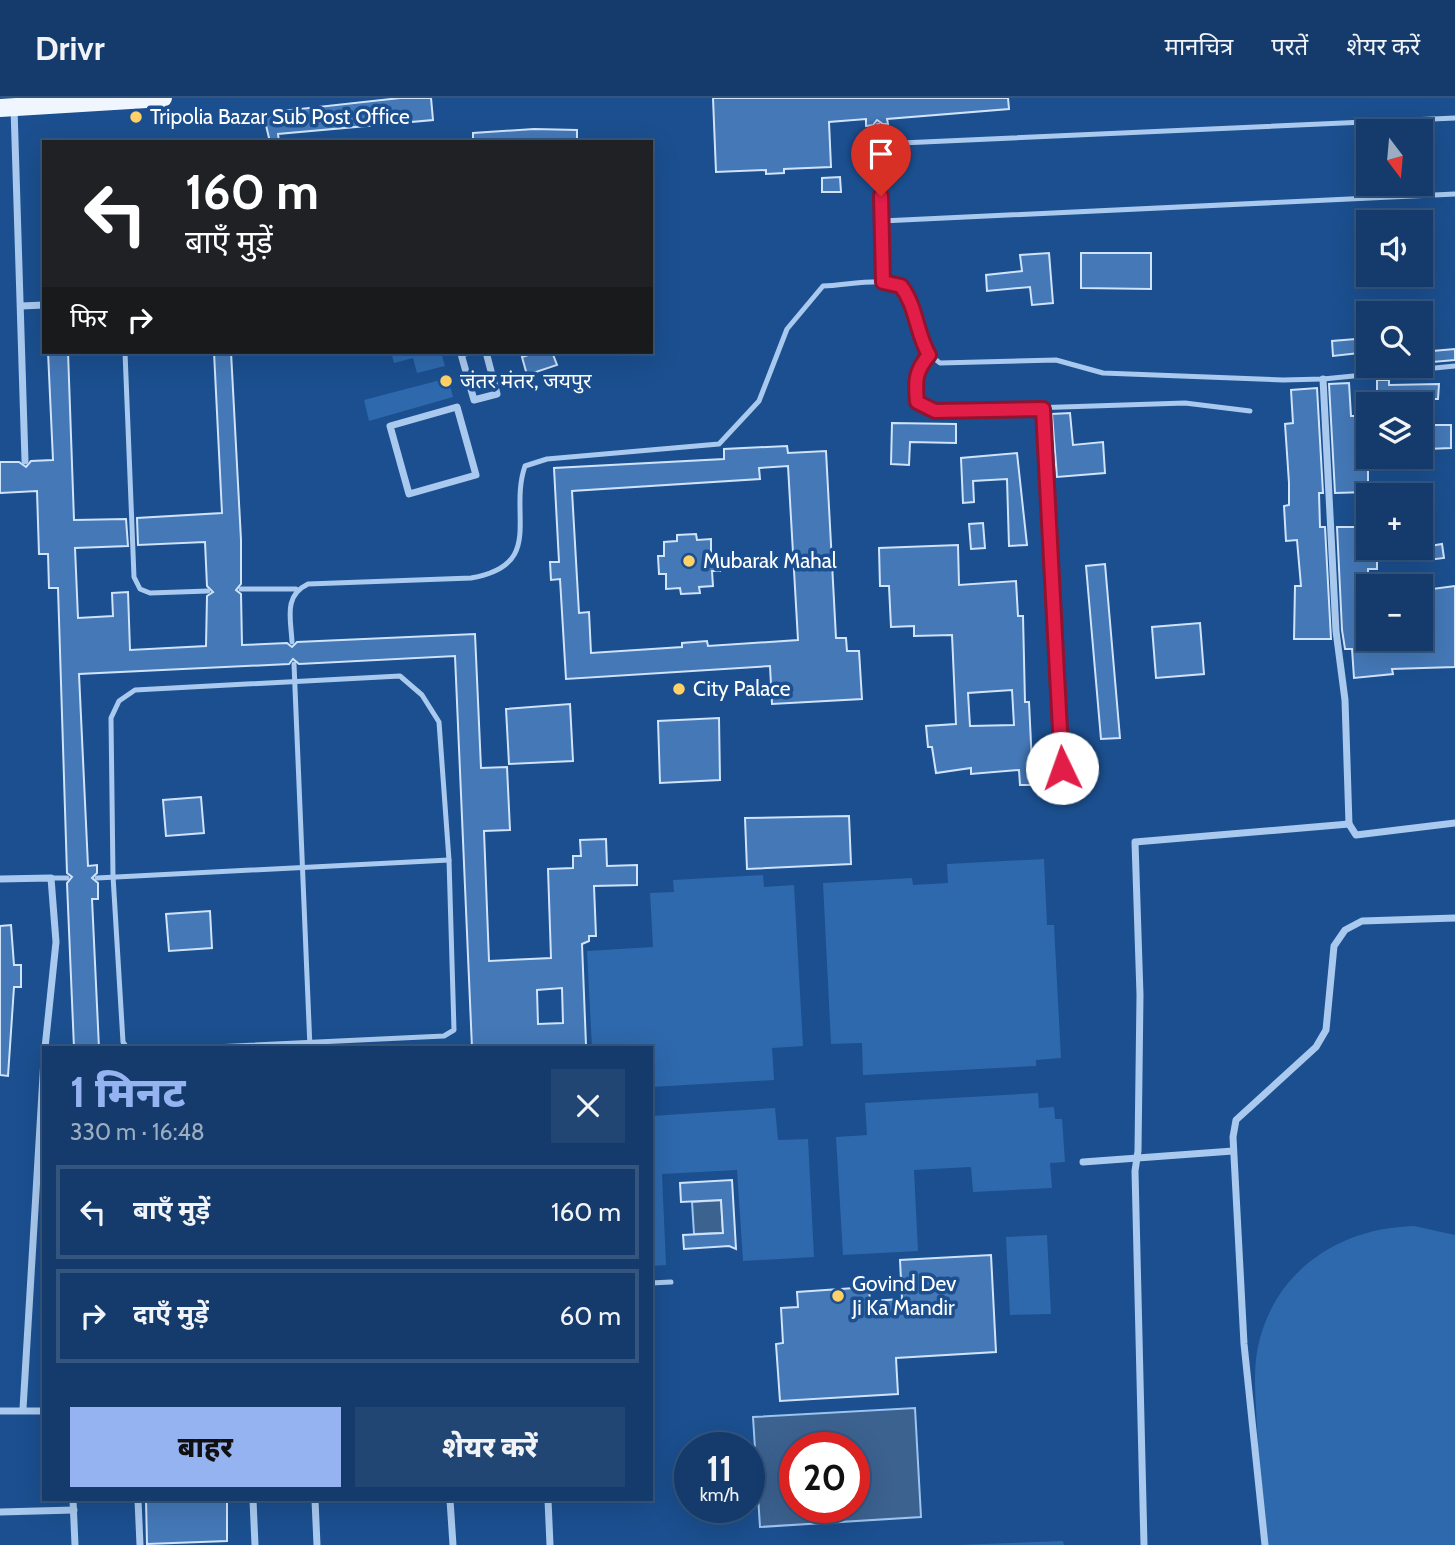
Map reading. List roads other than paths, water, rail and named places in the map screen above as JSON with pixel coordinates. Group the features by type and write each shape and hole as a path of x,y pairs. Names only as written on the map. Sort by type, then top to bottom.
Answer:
{"main road":[{"path":"7,108 163,98"}],"street":[{"path":"7,108 21,306 25,461"},
{"path":"21,306 42,305"},
{"path":"461,354 474,400 497,394 487,354"},
{"path":"1324,379 1336,631 1345,700 1349,824 1356,835 1455,823"},
{"path":"457,407 476,475 409,494 390,426 457,407"},
{"path":"1144,1545 1136,1310 1140,995 1135,842 1349,824"},
{"path":"0,878 51,878 56,942 45,1046"},
{"path":"1265,1545 1244,1345 1233,1151 1236,1120 1316,1047 1326,1030 1334,946 1345,930 1362,921 1455,918"},
{"path":"23,1409 42,1092"},
{"path":"1083,1162 1233,1151"},
{"path":"0,1411 42,1411"},
{"path":"74,1501 75,1545"},
{"path":"138,1501 139,1545"},
{"path":"253,1501 255,1545"},
{"path":"315,1501 317,1545"},
{"path":"450,1501 453,1545"},
{"path":"548,1501 550,1545"},
{"path":"0,1512 74,1510"}],"lane":[{"path":"879,144 1455,118"},
{"path":"878,125 883,282"},
{"path":"882,221 1455,194"},
{"path":"241,589 296,590 307,584 329,582 471,578 493,574 512,561 522,531 520,481 525,466 547,459 719,444 759,401 787,329 823,286 883,282 901,286 912,299 922,344 929,355 940,363 1056,360 1103,373 1324,379 1455,366"},
{"path":"125,354 134,577 140,589 150,593 208,591"},
{"path":"929,355 918,367 915,381 917,402 926,409 1043,409 1185,403 1250,411"},
{"path":"1043,409 1062,768"},
{"path":"292,642 290,600 296,590"},
{"path":"294,664 310,1045"},
{"path":"126,1046 123,1042 113,876 111,718 119,701 135,690 400,676 422,695 439,722 449,860 454,1030 444,1036 271,1046"},
{"path":"97,877 449,860"},
{"path":"51,878 67,878"},
{"path":"653,1283 671,1282"}],"place":[{"name":"Tripolia Bazar Sub Post Office","path":"136,117"},
{"name":"जंतर मंतर, जयपुर","path":"446,381"},
{"name":"Mubarak Mahal","path":"689,561"},
{"name":"City Palace","path":"679,689"},
{"name":"Govind Dev Ji Ka Mandir","path":"838,1296"}]}
